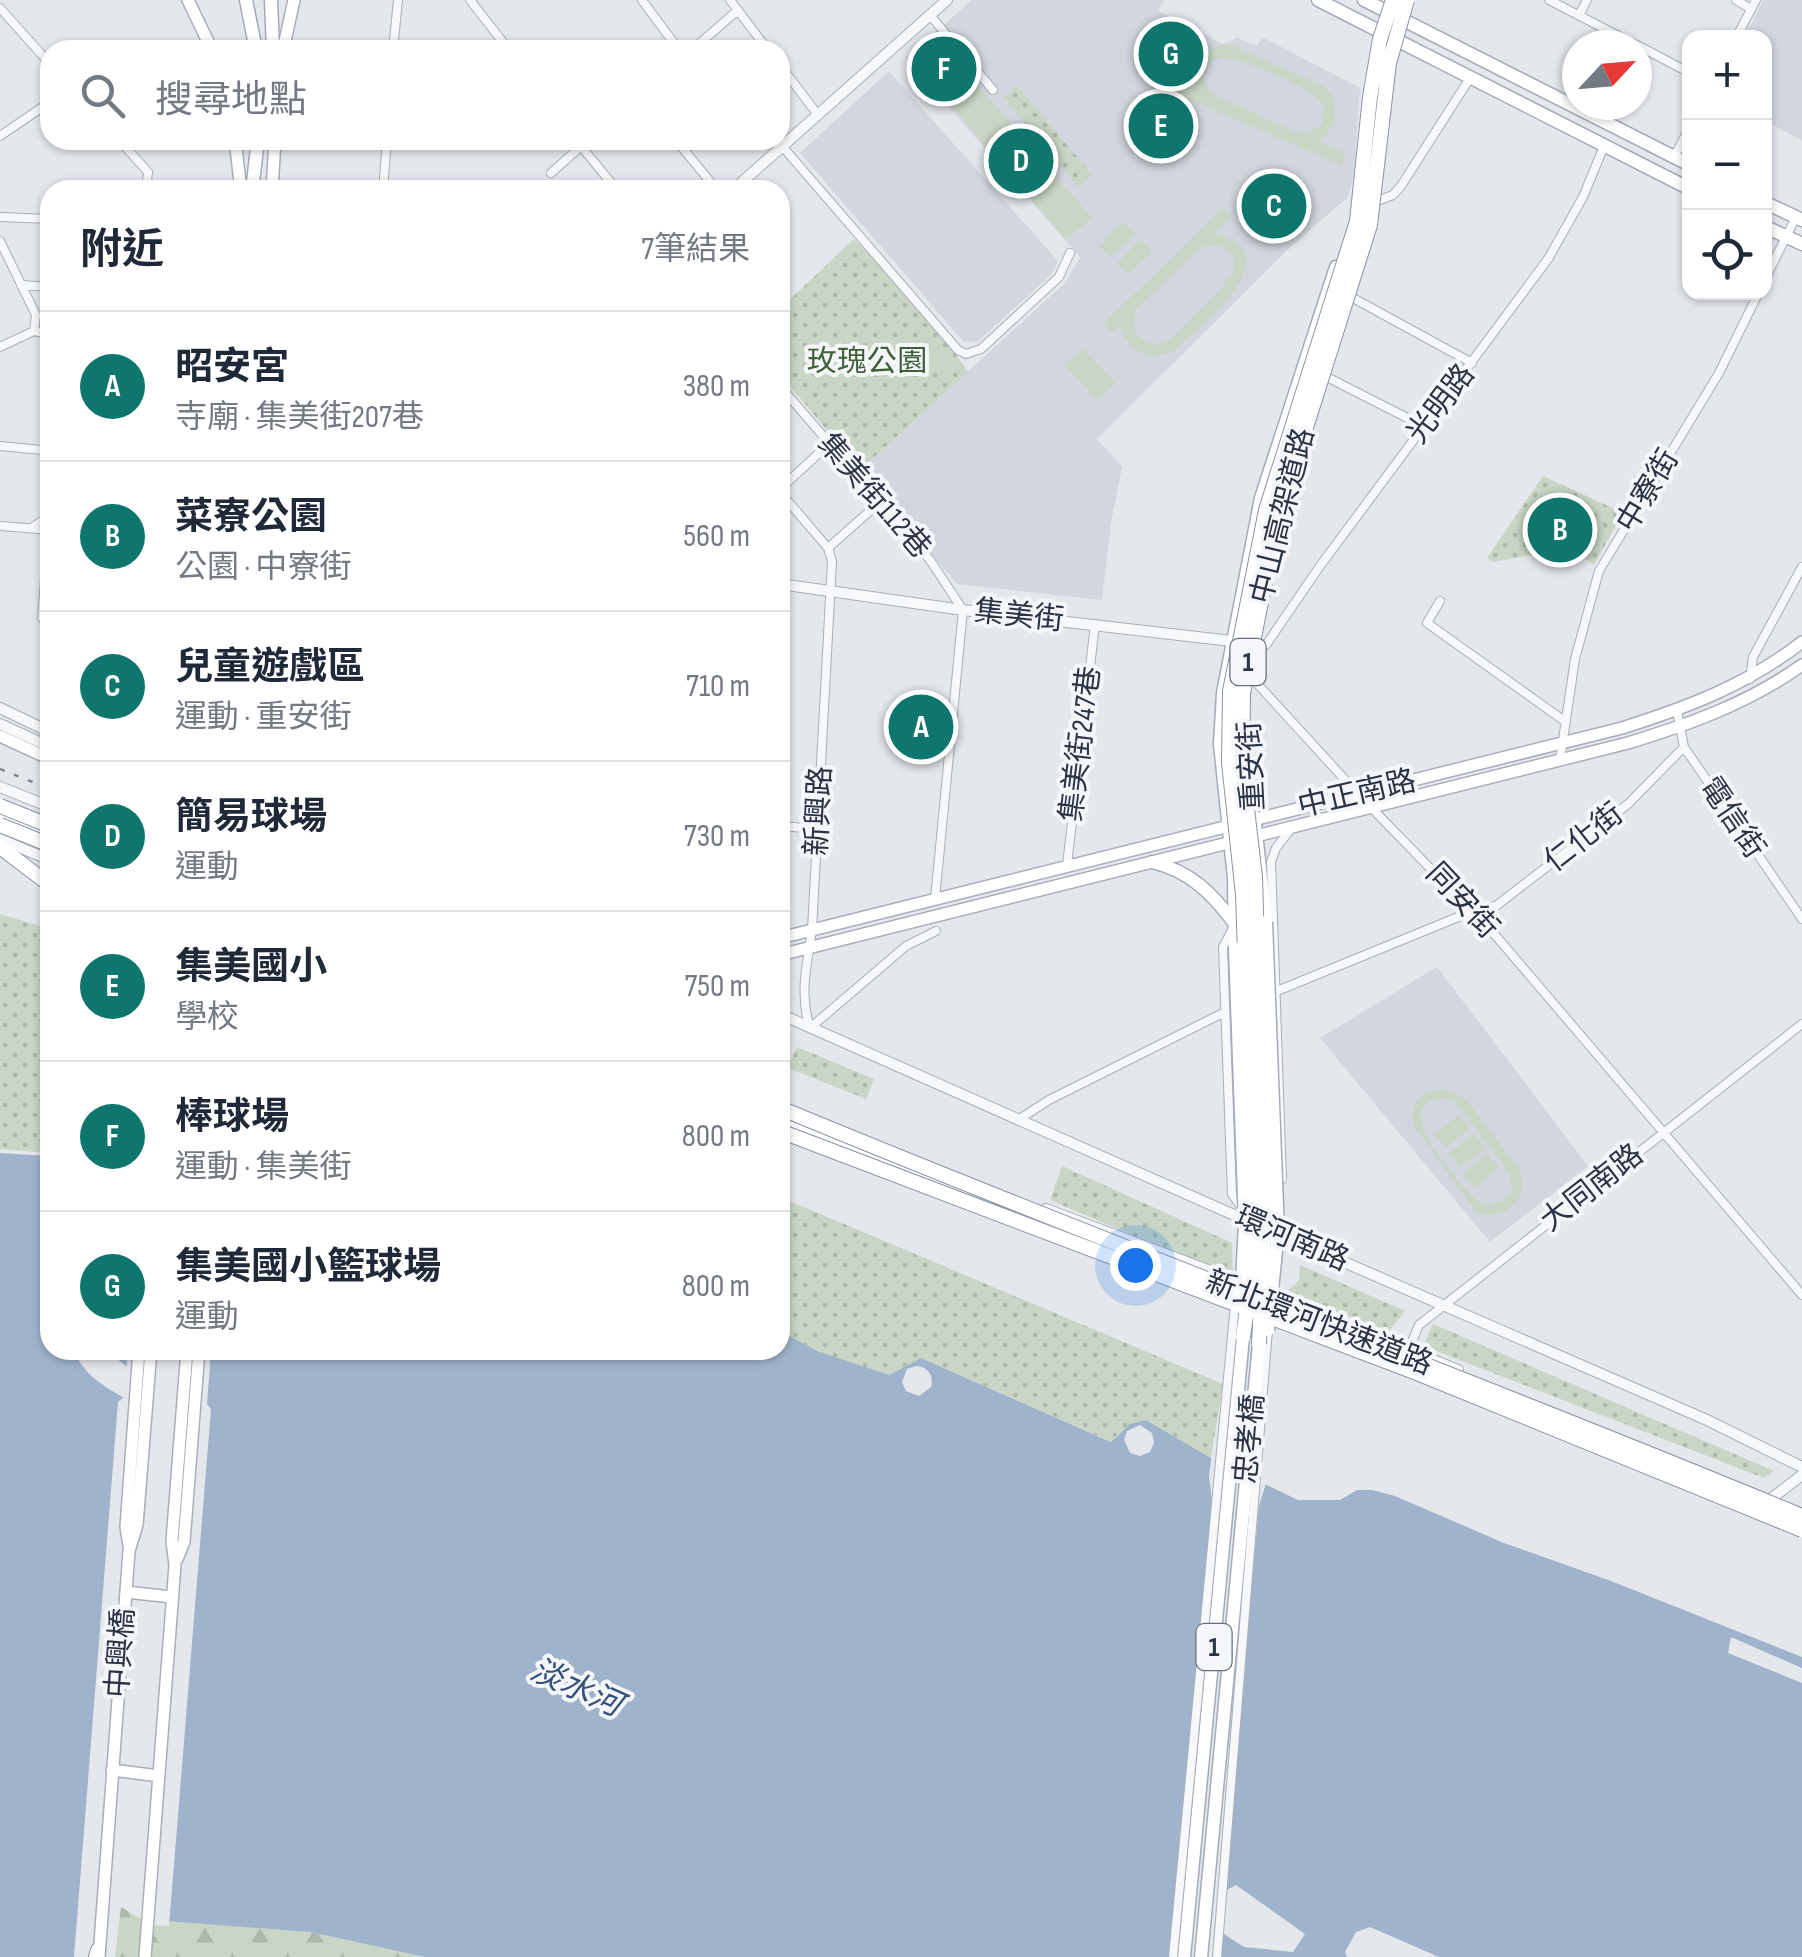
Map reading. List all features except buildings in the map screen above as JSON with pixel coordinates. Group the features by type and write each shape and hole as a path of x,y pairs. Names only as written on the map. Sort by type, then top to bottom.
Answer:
{"highway":[{"name":"中山高架道路","path":"1259,1344 1266,1215 1254,877 1242,766 1243,692 1278,516 1372,216 1389,63 1408,0"},
{"name":"中山高架道路","path":"1243,1337 1253,1264 1254,1212 1243,895 1229,763 1229,702 1266,510 1357,221 1370,97 1390,4"},
{"path":"0,806 40,830"},
{"path":"0,817 40,832"},
{"path":"0,826 40,834"},
{"path":"0,847 40,877"},
{"name":"新北環河快速道路","path":"790,1110 1030,1212 1802,1512"},
{"path":"790,1123 1252,1310 1321,1323 1334,1320"},
{"name":"新北環河快速道路","path":"790,1136 1416,1374 1802,1531"}],"main road":[{"path":"188,0 207,40"},
{"path":"246,0 254,40"},
{"path":"271,0 273,40"},
{"path":"285,40 294,0"},
{"path":"1318,0 1682,184"},
{"path":"1364,0 1390,4 1403,20 1682,162"},
{"name":"1","path":"1398,39 1408,0"},
{"name":"1","path":"1378,29 1390,4"},
{"name":"重安街","path":"1235,924 1231,842 1222,778 1221,714 1232,641 1261,498 1350,220 1364,90 1378,29"},
{"name":"重安街","path":"1266,863 1254,818 1248,746 1252,678 1286,514 1375,228 1398,39"},
{"path":"236,150 240,180"},
{"path":"253,180 257,150"},
{"path":"273,180 275,150"},
{"path":"1772,206 1799,219"},
{"path":"1772,230 1802,244"},
{"name":"中正南路","path":"790,936 1563,744 1677,711 1750,679 1802,642"},
{"name":"中正南路","path":"790,952 1679,728 1736,704 1802,666"},
{"path":"0,736 40,754"},
{"path":"1152,862 1170,866 1198,882 1235,924"},
{"name":"忠孝橋","path":"1201,1957 1259,1344 1268,1330 1278,1230 1266,863"},
{"name":"忠孝橋","path":"1184,1957 1243,1337 1240,1303 1245,1224 1235,924"},
{"path":"129,1551 126,1527 138,1360"},
{"name":"中興橋","path":"98,1955 129,1551 136,1525 150,1360"},
{"name":"中興橋","path":"144,1957 175,1565 172,1541 186,1360"},
{"path":"175,1565 184,1542 197,1360"},
{"path":"126,1592 172,1597"},
{"path":"112,1770 159,1776"}],"street":[{"path":"393,40 398,0"},
{"path":"470,0 500,40"},
{"path":"642,0 672,40"},
{"path":"730,0 760,40"},
{"path":"790,139 947,0"},
{"path":"1549,0 1608,30"},
{"path":"1567,9 1572,0"},
{"path":"1578,15 1587,0"},
{"path":"1736,0 1754,4 1740,30"},
{"path":"0,8 40,53"},
{"path":"704,40 738,10"},
{"path":"930,15 994,90"},
{"path":"1652,53 1682,68"},
{"path":"790,78 818,115"},
{"path":"1380,200 1393,195 1401,186 1470,78"},
{"path":"0,136 40,109"},
{"path":"1674,158 1682,142"},
{"name":"光明路","path":"1258,644 1266,645 1548,259 1604,146"},
{"path":"128,150 148,172 147,180"},
{"path":"384,180 386,150"},
{"path":"551,172 574,150"},
{"path":"588,150 609,180"},
{"path":"684,150 709,180"},
{"path":"744,180 778,150"},
{"path":"786,150 966,354 981,349 1059,277 1070,252"},
{"path":"0,216 40,218"},
{"path":"1772,265 1799,219"},
{"path":"0,241 36,315 34,332"},
{"path":"21,285 40,286"},
{"path":"1353,298 1472,363"},
{"name":"中寮街","path":"1560,760 1575,659 1599,571 1719,373 1755,300"},
{"path":"0,347 40,333"},
{"path":"1304,362 1327,378 1424,426"},
{"name":"集美街112巷","path":"790,398 930,560 964,610"},
{"path":"790,481 829,444"},
{"path":"0,446 40,450"},
{"path":"790,502 828,548 880,502"},
{"path":"31,528 40,522"},
{"path":"1,526 40,529"},
{"name":"新興路","path":"810,1028 803,1007 818,830 832,561 828,548"},
{"path":"1750,679 1753,658 1802,567"},
{"name":"集美街","path":"790,586 1258,644"},
{"path":"1440,601 1427,623 1566,722"},
{"path":"936,898 964,610"},
{"name":"集美街247巷","path":"1068,865 1095,624"},
{"name":"同安街","path":"1252,678 1473,911 1802,1295"},
{"path":"0,708 40,727"},
{"name":"電信街","path":"1677,711 1684,747 1802,919"},
{"path":"0,724 40,743"},
{"name":"仁化街","path":"1277,992 1473,911 1496,906 1628,804 1684,747"},
{"path":"0,786 40,803"},
{"name":"重安街","path":"1252,1310 1256,1288 1266,1267 1268,1230 1254,920 1266,863 1282,838 1299,826"},
{"path":"790,827 818,830"},
{"path":"0,839 40,856"},
{"name":"重安街","path":"1266,863 1277,992 1283,1217 1268,1230"},
{"name":"重安街","path":"1234,878 1241,904 1252,1223 1250,1266 1256,1288"},
{"name":"重安街","path":"1235,924 1223,947 1232,1194 1252,1223"},
{"path":"810,1028 906,946 936,931"},
{"path":"1018,1120 1049,1100 1225,1012"},
{"name":"環河南路","path":"790,1019 1707,1420 1802,1467"},
{"name":"大同南路","path":"1400,1368 1418,1325 1802,1024"},
{"path":"1173,1957 1234,1320 1240,1221 1234,1082 1240,1062"},
{"name":"環河南路","path":"790,1110 1324,1313 1592,1428 1802,1512"},
{"path":"790,1136 1252,1310 1802,1531"},
{"path":"1231,1149 1282,1147"},
{"path":"1217,1957 1268,1330"},
{"path":"1753,1512 1802,1475"}],"shaded area":[{"path":"972,0 1164,0 1158,11 1223,44 1237,38 1257,46 1262,37 1360,88 1354,172 1348,197 1288,249 1097,439 1122,467 1102,600 957,584 860,470 1065,283 1080,257 906,58"},
{"path":"1763,0 1802,0 1802,140 1772,125 1772,30 1748,30"},
{"path":"889,71 1058,261 1052,274 977,342 963,341 800,153"},
{"path":"1437,967 1588,1166 1490,1242 1320,1038"}],"green space":[{"path":"1169,26 1195,40 1175,78 1195,87 1202,58 1213,48 1229,44 1326,87 1334,101 1335,115 1330,129 1319,141 1346,153 1341,165 1167,90 1171,79 1148,68","holes":["1220,58 1306,90 1324,105 1322,124 1309,133 1296,132 1214,95 1206,85 1206,70"]},
{"path":"940,35 975,78 948,102 912,59"},
{"path":"976,83 1092,218 1066,240 951,105"},
{"path":"1017,85 1092,175 1078,187 1003,97"},
{"path":"1262,181 1298,220 1288,230 1250,192"},
{"path":"1224,207 1232,216 1214,233 1237,243 1246,256 1244,273 1202,325 1174,351 1156,356 1133,348 1120,325 1111,333 1103,324","holes":["1210,245 1226,249 1233,256 1234,265 1214,296 1166,341 1153,344 1139,336 1134,330 1135,311 1198,249"]},
{"path":"1123,222 1135,234 1111,257 1099,246"},
{"name":"玫瑰公園","path":"854,239 928,314 968,372 860,470 790,386 790,300"},
{"path":"1141,239 1152,252 1128,275 1117,263"},
{"path":"931,338 954,363 942,374 919,349"},
{"path":"1083,348 1115,383 1097,400 1065,365"},
{"path":"1543,476 1623,513 1594,565 1570,548 1493,562 1487,558"},
{"path":"0,914 40,926 40,1152 0,1149"},
{"path":"797,1047 874,1079 866,1099 790,1069"},
{"path":"1444,1090 1465,1098 1519,1169 1522,1190 1506,1211 1477,1213 1413,1125 1419,1098","holes":["1443,1098 1456,1102 1510,1174 1512,1190 1502,1202 1485,1205 1476,1200 1443,1161 1423,1128 1421,1114 1427,1103"]},
{"path":"1459,1115 1470,1129 1445,1148 1434,1134"},
{"path":"1474,1134 1485,1148 1460,1167 1449,1153"},
{"path":"1488,1154 1499,1168 1474,1187 1463,1173"},
{"path":"1062,1166 1232,1243 1233,1278 1050,1200"},
{"path":"790,1201 1223,1384 1211,1458 1146,1420 1118,1434 1112,1442 921,1358 889,1375 851,1367 790,1339"},
{"path":"1300,1265 1405,1311 1389,1331 1285,1293 1299,1281"},
{"path":"1433,1324 1774,1471 1764,1478 1423,1346"},
{"path":"117,1901 153,1920 310,1932 425,1957 110,1957"}],"water":[{"name":"淡水河","path":"0,1153 40,1155 40,1360 79,1360 98,1381 154,1413 156,1390 118,1360 790,1360 790,1336 817,1351 889,1375 921,1358 1111,1442 1130,1424 1146,1420 1211,1458 1298,1500 1340,1500 1357,1490 1395,1496 1504,1543 1802,1657 1802,1957 1439,1957 1370,1927 1356,1932 1345,1952 1347,1957 425,1957 310,1932 152,1920 118,1901 109,1957 0,1957","holes":["920,1367 932,1379 931,1387 919,1396 906,1391 902,1382 907,1369","1140,1425 1152,1433 1154,1443 1150,1452 1140,1456 1130,1453 1124,1440 1127,1431","1236,1885 1305,1934 1293,1952 1244,1947 1189,1911"]}],"pier":[{"path":"127,1360 210,1360 207,1404 211,1409 169,1926 151,1925 121,1907 115,1957 74,1957 118,1402 124,1391 150,1405 151,1393 126,1372"},
{"path":"1212,1453 1267,1480 1259,1506 1222,1898 1198,1911 1220,1925 1217,1957 1169,1957 1212,1501"},
{"path":"1731,1637 1802,1668 1802,1683 1728,1653"}],"railway":[{"path":"0,769 40,785"}],"place":[{"name":"集美國小籃球場","path":"1171,54"},
{"name":"棒球場","path":"944,69"},
{"name":"集美國小","path":"1161,126"},
{"name":"簡易球場","path":"1021,161"},
{"name":"兒童遊戲區","path":"1274,206"},
{"name":"菜寮公園","path":"1560,530"},
{"name":"昭安宮","path":"921,727"}]}
